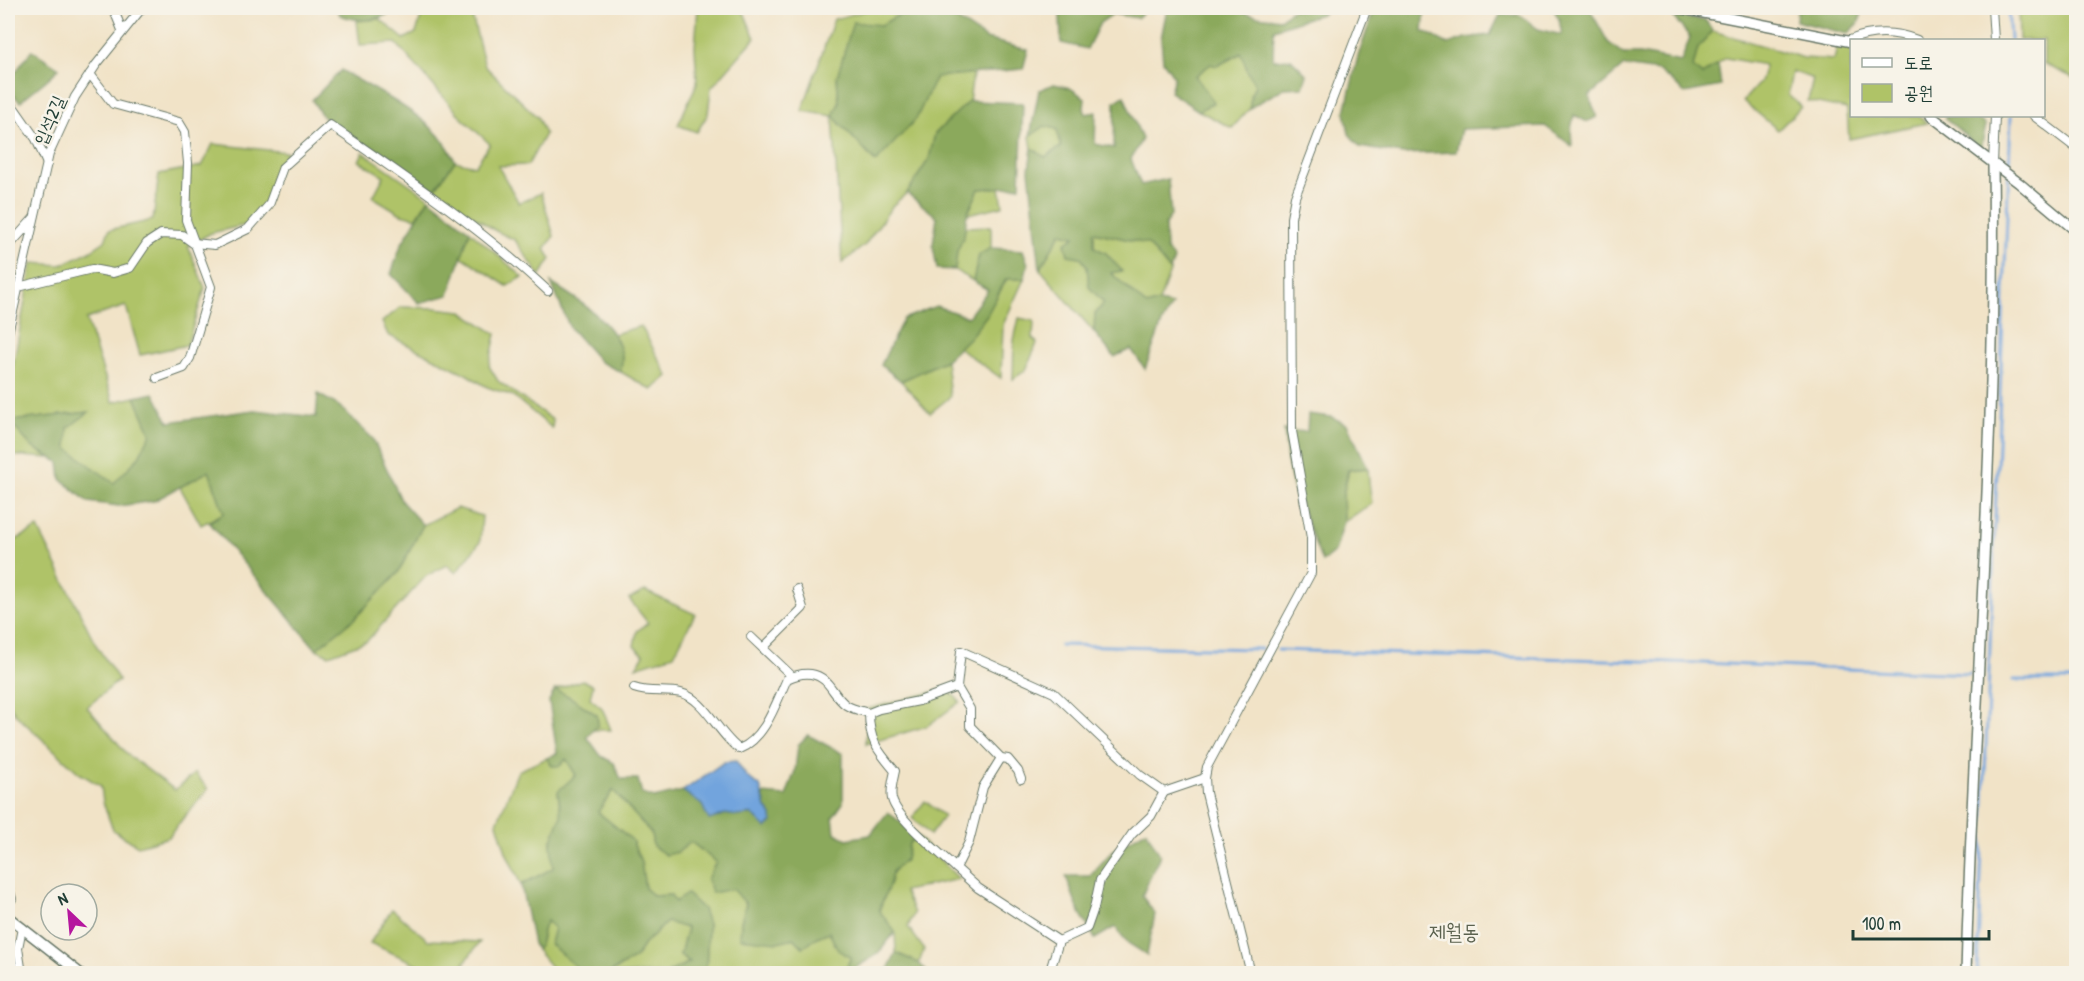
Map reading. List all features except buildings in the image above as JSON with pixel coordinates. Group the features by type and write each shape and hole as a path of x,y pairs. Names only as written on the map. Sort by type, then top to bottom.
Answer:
{"street":[{"path":"114,8 122,30"},
{"name":"입석2길","path":"8,333 47,164 75,97 122,30 142,8"},
{"path":"1251,974 1206,793 1205,778 1207,767 1311,573 1311,538 1292,431 1291,218 1295,197 1367,8"},
{"path":"1678,8 1850,41"},
{"path":"1992,8 1994,39"},
{"path":"1854,39 1863,34 1897,34 1914,39"},
{"path":"90,74 113,104 179,122 185,132 188,162 186,220 211,288 190,357 184,368 157,378"},
{"path":"8,99 36,139 47,164"},
{"path":"1932,117 2019,183 2076,231"},
{"path":"1966,974 1970,827 1986,516 1997,166 1995,117"},
{"path":"2035,117 2076,148"},
{"path":"18,287 93,269 113,273 130,268 147,243 161,234 182,235 193,243 215,245 248,229 269,205 283,167 330,125 472,225 548,291"},
{"path":"8,247 33,219"},
{"path":"763,648 803,608 797,589"},
{"path":"751,637 792,676"},
{"path":"1021,779 1018,771 1008,759 1001,758 970,726 970,709 957,687 961,651 1054,693 1140,775 1164,792"},
{"path":"634,688 644,692 681,693 689,697 697,702 729,742 739,748 746,746 759,736 787,679 792,676 804,673 819,675 828,682 846,705 869,714 879,709 919,701 957,687"},
{"path":"869,714 869,732 873,742 895,771 891,790 892,801 901,816 978,888 1059,941"},
{"path":"956,868 969,842 983,787 1001,758"},
{"path":"1049,974 1059,941 1087,928 1100,880 1114,856 1151,816 1164,792 1205,778"},
{"path":"8,885 12,899 8,904"},
{"path":"8,917 81,974"},
{"path":"22,928 18,948 22,974"}],"green space":[{"path":"337,8 387,8 392,12 379,18 360,20 340,15"},
{"path":"424,8 470,8 485,66 538,118 545,134 528,165 498,166 519,203 541,193 554,236 545,249 551,259 540,276 515,240 496,231 434,190 455,161 475,166 490,144 462,118 396,43 360,45 357,21 380,19 404,39 416,33"},
{"path":"698,8 742,8 755,38 711,88 708,114 697,132 678,125 697,83 695,47"},
{"path":"875,8 910,8 881,25 837,77 839,103 833,116 802,111 834,19"},
{"path":"911,8 933,17 953,17 986,39 1028,50 1023,69 936,77 916,119 876,162 833,116 839,103 837,77 853,22 881,25"},
{"path":"1062,8 1148,8 1137,18 1113,14 1100,23 1087,49 1061,43"},
{"path":"1167,8 1228,8 1257,16 1280,19 1293,9 1324,8 1324,13 1274,29 1273,60 1291,59 1307,75 1303,87 1284,88 1250,108 1255,85 1241,53 1217,66 1211,64 1195,76 1214,102 1199,111 1170,92 1174,77 1163,61 1161,39"},
{"path":"1375,8 1425,8 1423,31 1448,44 1466,38 1490,35 1500,15 1520,15 1538,29 1562,35 1559,19 1553,8 1589,8 1608,42 1623,54 1640,54 1681,62 1690,37 1673,17 1705,20 1713,31 1698,48 1693,67 1702,75 1718,64 1721,86 1685,93 1659,71 1624,66 1589,96 1597,117 1587,122 1574,115 1571,129 1572,146 1545,126 1461,129 1456,152 1403,154 1360,147 1349,134 1345,112 1358,56"},
{"path":"1792,8 1864,8 1858,24 1847,34 1796,21 1797,10"},
{"path":"2018,8 2076,8 2076,79 2045,64 2045,39 2019,39"},
{"path":"1713,31 1804,58 1834,60 1838,44 1848,43 1850,46 1850,117 1920,117 1927,123 1849,139 1847,109 1808,101 1813,79 1792,71 1788,95 1801,107 1778,130 1743,101 1760,82 1765,65 1726,58 1702,75 1693,67 1698,48"},
{"path":"32,50 59,68 20,102 8,89 8,82"},
{"path":"1242,53 1255,85 1250,108 1232,128 1199,111 1214,102 1195,76 1211,64 1217,66"},
{"path":"974,68 969,101 935,134 929,159 907,193 893,205 865,245 842,263 833,116 875,162 916,119 936,76 952,75"},
{"path":"341,70 406,108 436,132 447,146 455,161 434,190 323,117 312,100"},
{"path":"1054,84 1070,88 1085,98 1086,114 1096,112 1095,144 1114,148 1115,102 1124,96 1142,139 1131,159 1141,185 1168,179 1171,215 1165,225 1166,249 1174,259 1170,271 1148,244 1094,232 1094,247 1106,253 1122,271 1111,273 1147,306 1159,302 1172,305 1162,323 1145,369 1131,349 1114,357 1094,332 1095,314 1104,303 1089,287 1087,266 1080,257 1068,255 1065,243 1075,236 1061,233 1040,269 1029,170 1032,148 1045,157 1061,147 1057,129 1045,126 1030,136 1039,90"},
{"path":"969,101 1023,103 1020,186 979,189 967,214 964,236 957,251 955,270 937,269 933,245 937,217 907,193 929,159 935,134"},
{"path":"1978,117 1986,125 1981,149 1945,118"},
{"path":"1045,126 1057,129 1061,147 1045,157 1032,148 1030,136"},
{"path":"213,144 287,152 273,177 265,206 246,225 211,233 188,246 205,288 187,345 140,355 126,306 86,319 113,402 135,397 151,434 138,458 114,484 108,482 67,448 67,428 88,412 10,421 32,447 50,458 8,455 8,393 32,263 61,265 105,241 109,230 153,220 159,174 202,166"},
{"path":"363,152 429,198 416,218 401,214 373,197 384,176 359,161"},
{"path":"1000,187 1003,206 968,214 979,189"},
{"path":"429,198 470,231 449,295 419,303 391,274 401,245"},
{"path":"991,226 991,248 979,255 973,281 955,270 957,251 964,236 965,227"},
{"path":"470,231 523,277 507,286 461,256"},
{"path":"1094,232 1148,244 1170,271 1159,302 1147,306 1110,272 1121,271 1106,253 1094,247"},
{"path":"1061,233 1076,236 1068,254 1080,257 1087,266 1089,287 1104,303 1095,314 1094,332 1040,269"},
{"path":"991,248 1023,250 1028,264 1024,279 1006,279 987,315 970,337 946,360 901,381 881,365 903,319 936,306 968,317 988,290 973,281 979,255"},
{"path":"1007,279 1024,279 1003,325 1001,378 958,347 979,324"},
{"path":"551,283 572,296 605,323 619,345 622,357 621,372 600,362 570,328"},
{"path":"401,307 461,311 496,334 489,366 498,381 553,420 552,428 513,396 487,387 388,335 382,322"},
{"path":"1019,318 1034,321 1033,338 1037,343 1026,370 1013,379 1014,340"},
{"path":"641,326 668,376 652,390 621,372 622,356 614,334"},
{"path":"946,360 950,397 930,413 901,381"},
{"path":"154,393 169,422 254,410 316,417 318,394 339,406 373,439 402,502 423,525 398,573 354,619 316,649 209,522 224,513 209,471 154,501 119,506 88,502 61,479 59,462 32,447 9,421 89,412 68,428 67,448 114,483 138,458 151,434 135,397"},
{"path":"1308,414 1331,417 1347,424 1368,468 1348,470 1343,495 1344,522 1335,552 1322,562 1293,487 1287,461 1284,430 1307,432"},
{"path":"1368,468 1372,503 1344,522 1343,495 1349,470"},
{"path":"209,471 224,513 201,525 180,487"},
{"path":"457,508 482,516 480,542 456,573 447,565 426,576 367,641 329,655 316,649 354,619 398,573 423,525"},
{"path":"38,528 96,645 119,680 87,707 128,755 175,790 195,773 208,789 169,837 138,846 113,830 103,802 101,786 79,773 16,715 8,702 8,544"},
{"path":"645,591 695,614 674,655 636,667 644,655 634,646 637,631 648,623 629,599"},
{"path":"582,680 593,685 590,698 602,708 611,730 593,730 598,725 597,715 572,698 555,690"},
{"path":"947,688 960,702 927,726 866,744 867,709"},
{"path":"555,690 572,698 597,715 598,725 587,737 601,756 614,763 621,779 638,779 642,794 654,798 683,791 695,798 715,818 725,814 772,816 766,808 763,794 786,796 795,771 798,745 808,735 843,754 843,803 833,817 835,833 847,839 870,835 888,812 918,837 909,843 906,859 892,872 879,910 895,932 878,954 847,973 844,973 851,957 838,950 829,932 803,947 794,938 778,942 740,938 746,904 733,889 712,893 707,879 716,862 691,842 678,852 666,855 653,846 651,833 613,790 598,812 632,840 641,862 645,888 654,896 671,895 675,902 687,894 703,909 708,924 706,973 667,973 690,962 680,955 687,928 667,922 644,944 635,958 609,973 583,973 550,944 554,928 547,921 537,950 533,944 521,885 553,868 551,843 561,816 558,791 576,775 566,759 560,766 552,766 547,758 557,753 549,701"},
{"path":"547,758 552,766 566,758 576,775 558,792 561,816 551,843 554,868 521,885 506,852 497,823 518,771"},
{"path":"613,790 651,833 653,846 666,855 678,852 691,842 716,862 746,904 741,922 759,937 771,941 794,938 803,947 829,932 838,950 851,957 844,973 706,973 708,924 675,902 671,895 654,896 645,888 641,862 632,840 597,812"},
{"path":"925,801 944,816 930,835 912,818"},
{"path":"1146,830 1160,855 1142,896 1155,914 1147,955 1128,943 1115,927 1095,939 1078,909 1066,876 1090,876 1113,850"},
{"path":"918,837 959,879 904,891 914,913 908,927 924,949 919,963 896,953 895,932 879,911 892,872 906,859 909,843"},
{"path":"392,909 428,940 480,942 464,963 469,973 414,973 419,965 370,943"},
{"path":"546,921 554,928 550,944 585,973 556,973 537,950"},
{"path":"667,922 687,928 680,955 690,962 667,973 609,974 635,958 644,944"},
{"path":"896,953 919,963 928,973 886,973"}],"water":[{"path":"736,761 747,777 760,786 766,808 772,816 772,822 766,828 752,814 738,816 725,814 709,820 702,805 683,791 724,762"}],"waterway":[{"path":"2008,8 2010,39"},
{"path":"1977,974 2011,117"},
{"path":"1060,645 1261,649"},
{"path":"1278,650 1970,674"},
{"path":"2013,680 2076,680"}],"district":[{"name":"제월동","path":"1454,931"}]}
